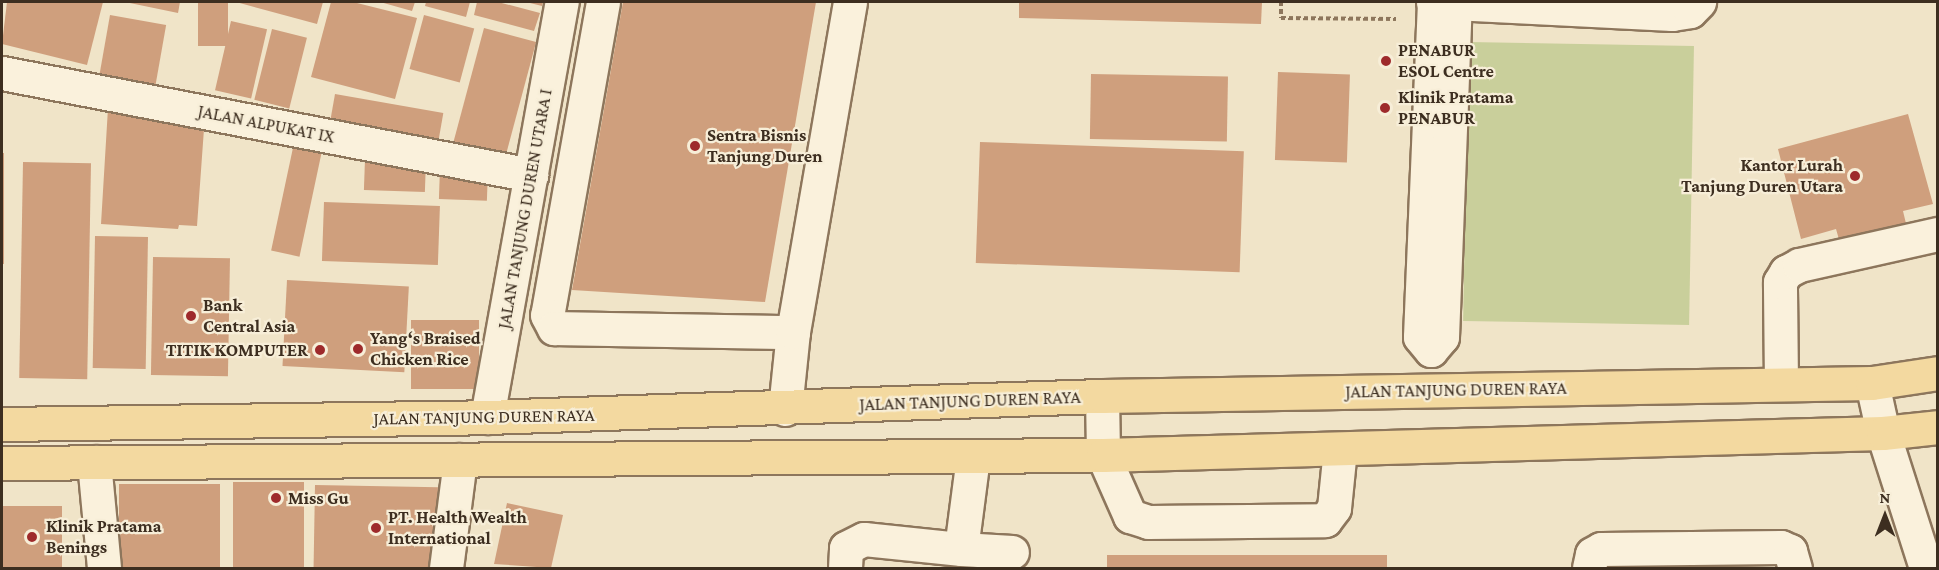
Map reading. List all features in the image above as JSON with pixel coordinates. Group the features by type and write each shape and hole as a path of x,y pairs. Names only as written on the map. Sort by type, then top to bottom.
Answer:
{"main road":[{"name":"JALAN TANJUNG DUREN RAYA","path":"2,424 487,417 785,409 1102,396 1872,383 1938,373"},
{"path":"2,463 1103,455 1883,433 1938,427"}],"street":[{"name":"JALAN TANJUNG DUREN UTARA I","path":"487,417 562,2"},
{"path":"603,2 547,315 554,328 793,332"},
{"path":"785,409 793,332 850,2"},
{"path":"1432,391 1431,350 1442,338 1442,5 1672,14 1690,11 1699,2"},
{"name":"JALAN ALPUKAT IX","path":"2,73 531,176"},
{"path":"1781,384 1779,282 1786,272 1799,265 1938,234"},
{"path":"1872,383 1883,433 1926,568"},
{"path":"1102,396 1103,455 1130,516 1148,522 1325,520 1334,508 1340,449"},
{"path":"961,549 973,457"},
{"path":"447,568 460,460"},
{"path":"94,462 104,568"},
{"path":"845,568 846,548 864,539 1012,552"},
{"path":"1589,568 1592,554 1601,549 1781,548 1790,551 1795,568"}],"path":[{"path":"1281,2 1281,18 1442,5"}],"green space":[{"path":"1468,42 1694,46 1689,325 1463,321"}],"building":[{"path":"7,2 103,2 87,65 2,44"},
{"path":"125,2 180,2 178,13"},
{"path":"198,2 228,2 228,46 198,46"},
{"path":"236,2 323,2 317,24"},
{"path":"331,2 353,2 417,18 395,99 311,77"},
{"path":"380,2 415,2 412,11"},
{"path":"426,2 470,2 466,17 425,6"},
{"path":"477,2 498,2 540,13 534,31 474,15"},
{"path":"526,2 543,2 542,6"},
{"name":"Sentra Bisnis Tanjung Duren","path":"623,2 816,2 765,302 572,290"},
{"path":"1019,2 1262,2 1261,24 1019,18"},
{"path":"110,15 166,25 154,92 98,82"},
{"path":"424,15 474,28 460,83 410,69"},
{"path":"231,21 267,29 251,99 215,90"},
{"path":"484,28 536,42 506,156 453,142"},
{"path":"272,29 307,38 289,109 254,100"},
{"path":"1278,72 1350,75 1347,162 1275,160"},
{"path":"1091,74 1228,76 1227,141 1090,139"},
{"path":"335,94 443,113 438,142 330,123"},
{"path":"108,108 205,115 197,226 179,225 178,229 101,224"},
{"name":"Kantor Lurah Tanjung Duren Utara","path":"1908,114 1933,204 1903,211 1908,232 1842,250 1836,229 1801,239 1778,149"},
{"path":"980,142 1244,151 1240,272 976,263"},
{"path":"294,143 322,149 299,257 271,251"},
{"path":"2,153 4,153 4,264 2,264"},
{"path":"365,159 426,161 425,192 364,190"},
{"path":"23,162 91,163 87,379 19,378"},
{"path":"440,168 488,170 487,201 439,199"},
{"path":"324,202 440,206 438,265 322,261"},
{"path":"95,236 148,237 146,369 93,368"},
{"name":"Bank Central Asia","path":"153,257 230,258 228,376 151,375"},
{"path":"287,280 409,286 404,372 282,366"},
{"path":"411,320 479,320 479,389 411,389"},
{"path":"233,482 304,482 304,568 233,568"},
{"path":"119,484 220,484 220,568 119,568"},
{"name":"PT. Health Wealth International","path":"315,485 438,487 437,568 314,568"},
{"path":"507,503 563,515 551,568 494,564"},
{"name":"Klinik Pratama Benings","path":"2,506 62,506 62,568 2,568"},
{"path":"1107,555 1387,555 1387,568 1107,568"}],"place":[{"name":"PENABUR ESOL Centre","path":"1386,61"},
{"name":"Klinik Pratama PENABUR","path":"1385,108"},
{"name":"Sentra Bisnis Tanjung Duren","path":"695,146"},
{"name":"Kantor Lurah Tanjung Duren Utara","path":"1855,176"},
{"name":"Bank Central Asia","path":"191,316"},
{"name":"Yang‘s Braised Chicken Rice","path":"358,349"},
{"name":"TITIK KOMPUTER","path":"320,350"},
{"name":"Miss Gu","path":"276,498"},
{"name":"PT. Health Wealth International","path":"376,528"},
{"name":"Klinik Pratama Benings","path":"32,537"}]}
